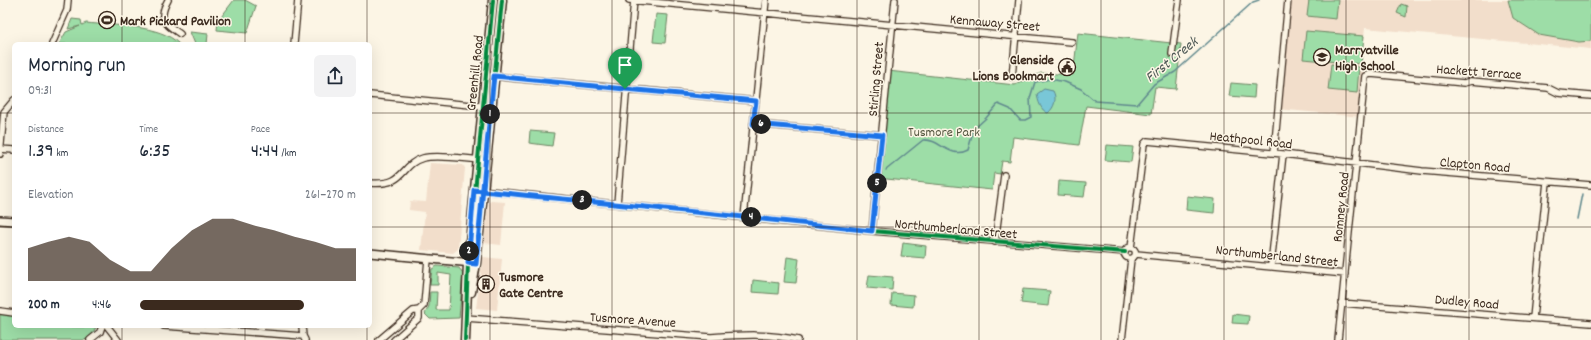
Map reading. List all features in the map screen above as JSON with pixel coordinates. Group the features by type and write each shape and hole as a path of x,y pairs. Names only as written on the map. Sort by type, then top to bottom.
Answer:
{"main road":[{"name":"Greenhill Road","path":"465,340 481,160 482,106 493,0"},
{"name":"Greenhill Road","path":"481,160 491,107 502,0"}],"street":[{"path":"53,42 67,10 68,0"},
{"path":"168,0 164,8 162,18 165,23 180,34"},
{"path":"294,42 298,0"},
{"name":"Kennaway Street","path":"629,0 1072,42"},
{"path":"617,204 625,89 634,0"},
{"path":"744,217 766,0"},
{"name":"Stirling Street","path":"872,231 895,0"},
{"path":"1012,77 1019,0"},
{"path":"1172,54 1179,0"},
{"path":"1274,153 1288,0"},
{"name":"Hackett Terrace","path":"1365,76 1371,74 1464,83 1472,81 1548,88 1558,93 1591,96"},
{"path":"485,76 756,101"},
{"name":"Romney Road","path":"1338,340 1365,76"},
{"path":"372,95 491,107"},
{"path":"0,154 4,112 12,102"},
{"path":"753,124 882,135"},
{"name":"Heathpool Road","path":"1131,248 1144,144 1152,141 1283,154 1351,162 1356,164"},
{"path":"0,149 12,150"},
{"path":"1271,265 1283,154"},
{"path":"372,183 384,183 397,179 413,163 424,158 432,157 481,160"},
{"name":"Clapton Road","path":"1356,164 1591,185"},
{"path":"995,242 1004,175"},
{"path":"1533,318 1547,182"},
{"name":"Northumberland Street","path":"478,190 872,231 1125,252"},
{"path":"0,220 12,221"},
{"path":"1122,340 1131,259 1136,254 1134,249 1128,248 1125,252 1127,258 1131,259"},
{"path":"372,253 472,263"},
{"name":"Northumberland Street","path":"1136,254 1271,265 1345,274"},
{"path":"394,340 419,318 419,310 426,299 428,259"},
{"name":"Dudley Road","path":"1341,303 1591,323"},
{"path":"379,340 413,312 419,310"},
{"path":"0,311 12,312"},
{"name":"Tusmore Avenue","path":"466,318 711,337 750,335 787,337 798,340"},
{"path":"396,326 402,333"},
{"path":"90,340 100,332 101,328"},
{"path":"109,328 118,340"},
{"path":"187,328 304,338 302,328"}],"shaded area":[{"name":"Marryatville High School","path":"1288,0 1591,0 1591,49 1365,28 1361,64 1365,76 1361,117 1278,109"},
{"path":"430,163 463,165 465,168 458,249 453,253 421,250 425,212 409,210 410,201 426,202"},
{"path":"491,201 505,202 501,245 484,243 488,203"},
{"path":"483,257 502,259 497,310 476,308"}],"green space":[{"path":"234,0 245,0 256,6 247,33 217,30 218,21"},
{"path":"1309,0 1338,0 1336,19 1307,16"},
{"path":"1508,0 1591,0 1591,41 1579,42 1539,35 1513,18"},
{"path":"1401,4 1407,6 1406,17 1397,13"},
{"path":"656,14 668,15 665,43 653,42"},
{"path":"72,19 81,20 82,25 86,23 148,29 171,37 177,42 60,42 66,32 80,26 68,29"},
{"path":"1306,31 1364,36 1361,64 1303,59"},
{"path":"190,32 208,34 207,42 194,42"},
{"name":"Tusmore Park","path":"1078,33 1181,44 1176,89 1155,87 1151,114 1086,106 1079,145 1013,137 1010,162 1002,161 1000,174 994,173 992,190 877,178 888,71 1015,85 1041,73 1073,75"},
{"path":"1331,64 1359,67 1357,93 1328,90"},
{"path":"1231,83 1255,85 1254,98 1229,96"},
{"path":"530,131 554,133 552,146 529,143"},
{"path":"1107,145 1133,147 1131,162 1105,160"},
{"path":"1059,181 1086,183 1084,197 1058,195"},
{"path":"1187,196 1215,199 1214,213 1186,210"},
{"path":"903,243 926,246 925,258 901,256"},
{"path":"787,257 799,259 796,283 784,282"},
{"path":"437,266 459,268 463,273 459,318 430,319 425,314 429,306 430,292 437,292 436,310 449,310 451,275 438,273 438,285 430,285 432,269"},
{"path":"869,275 893,277 892,290 867,288"},
{"path":"753,280 779,283 778,294 752,292"},
{"path":"1023,289 1050,291 1048,306 1021,303"},
{"path":"892,293 914,295 913,307 891,305"},
{"path":"0,314 12,315 12,328 96,328 93,333 85,340 0,340"},
{"path":"1233,314 1249,316 1248,324 1232,323"}],"water":[{"path":"1044,89 1053,91 1055,97 1054,105 1048,113 1039,103 1037,94"}],"waterway":[{"name":"First Creek","path":"886,170 923,140 935,142 950,151 961,152 968,150 974,129 998,104 1010,109 1020,120 1025,120 1031,117 1030,98 1035,82 1050,79 1065,82 1081,89 1095,101 1137,104 1154,84 1175,72 1253,2 1259,0"},
{"path":"1577,219 1582,194"}],"cycle path":[{"path":"470,245 493,0"},
{"path":"479,237 502,0"},
{"path":"474,190 872,231 1125,252"},
{"path":"465,340 468,263"}],"place":[{"name":"Mark Pickard Pavilion","path":"107,20"},
{"name":"Marryatville High School","path":"1322,57"},
{"name":"Glenside Lions Bookmart","path":"1067,67"},
{"name":"Tusmore Gate Centre","path":"486,284"}],"route":[{"path":"625,89 494,76 485,160 483,191 476,264 468,263 474,190 483,191 617,204 744,217 872,231 882,135 753,124 756,101 625,89"}]}
